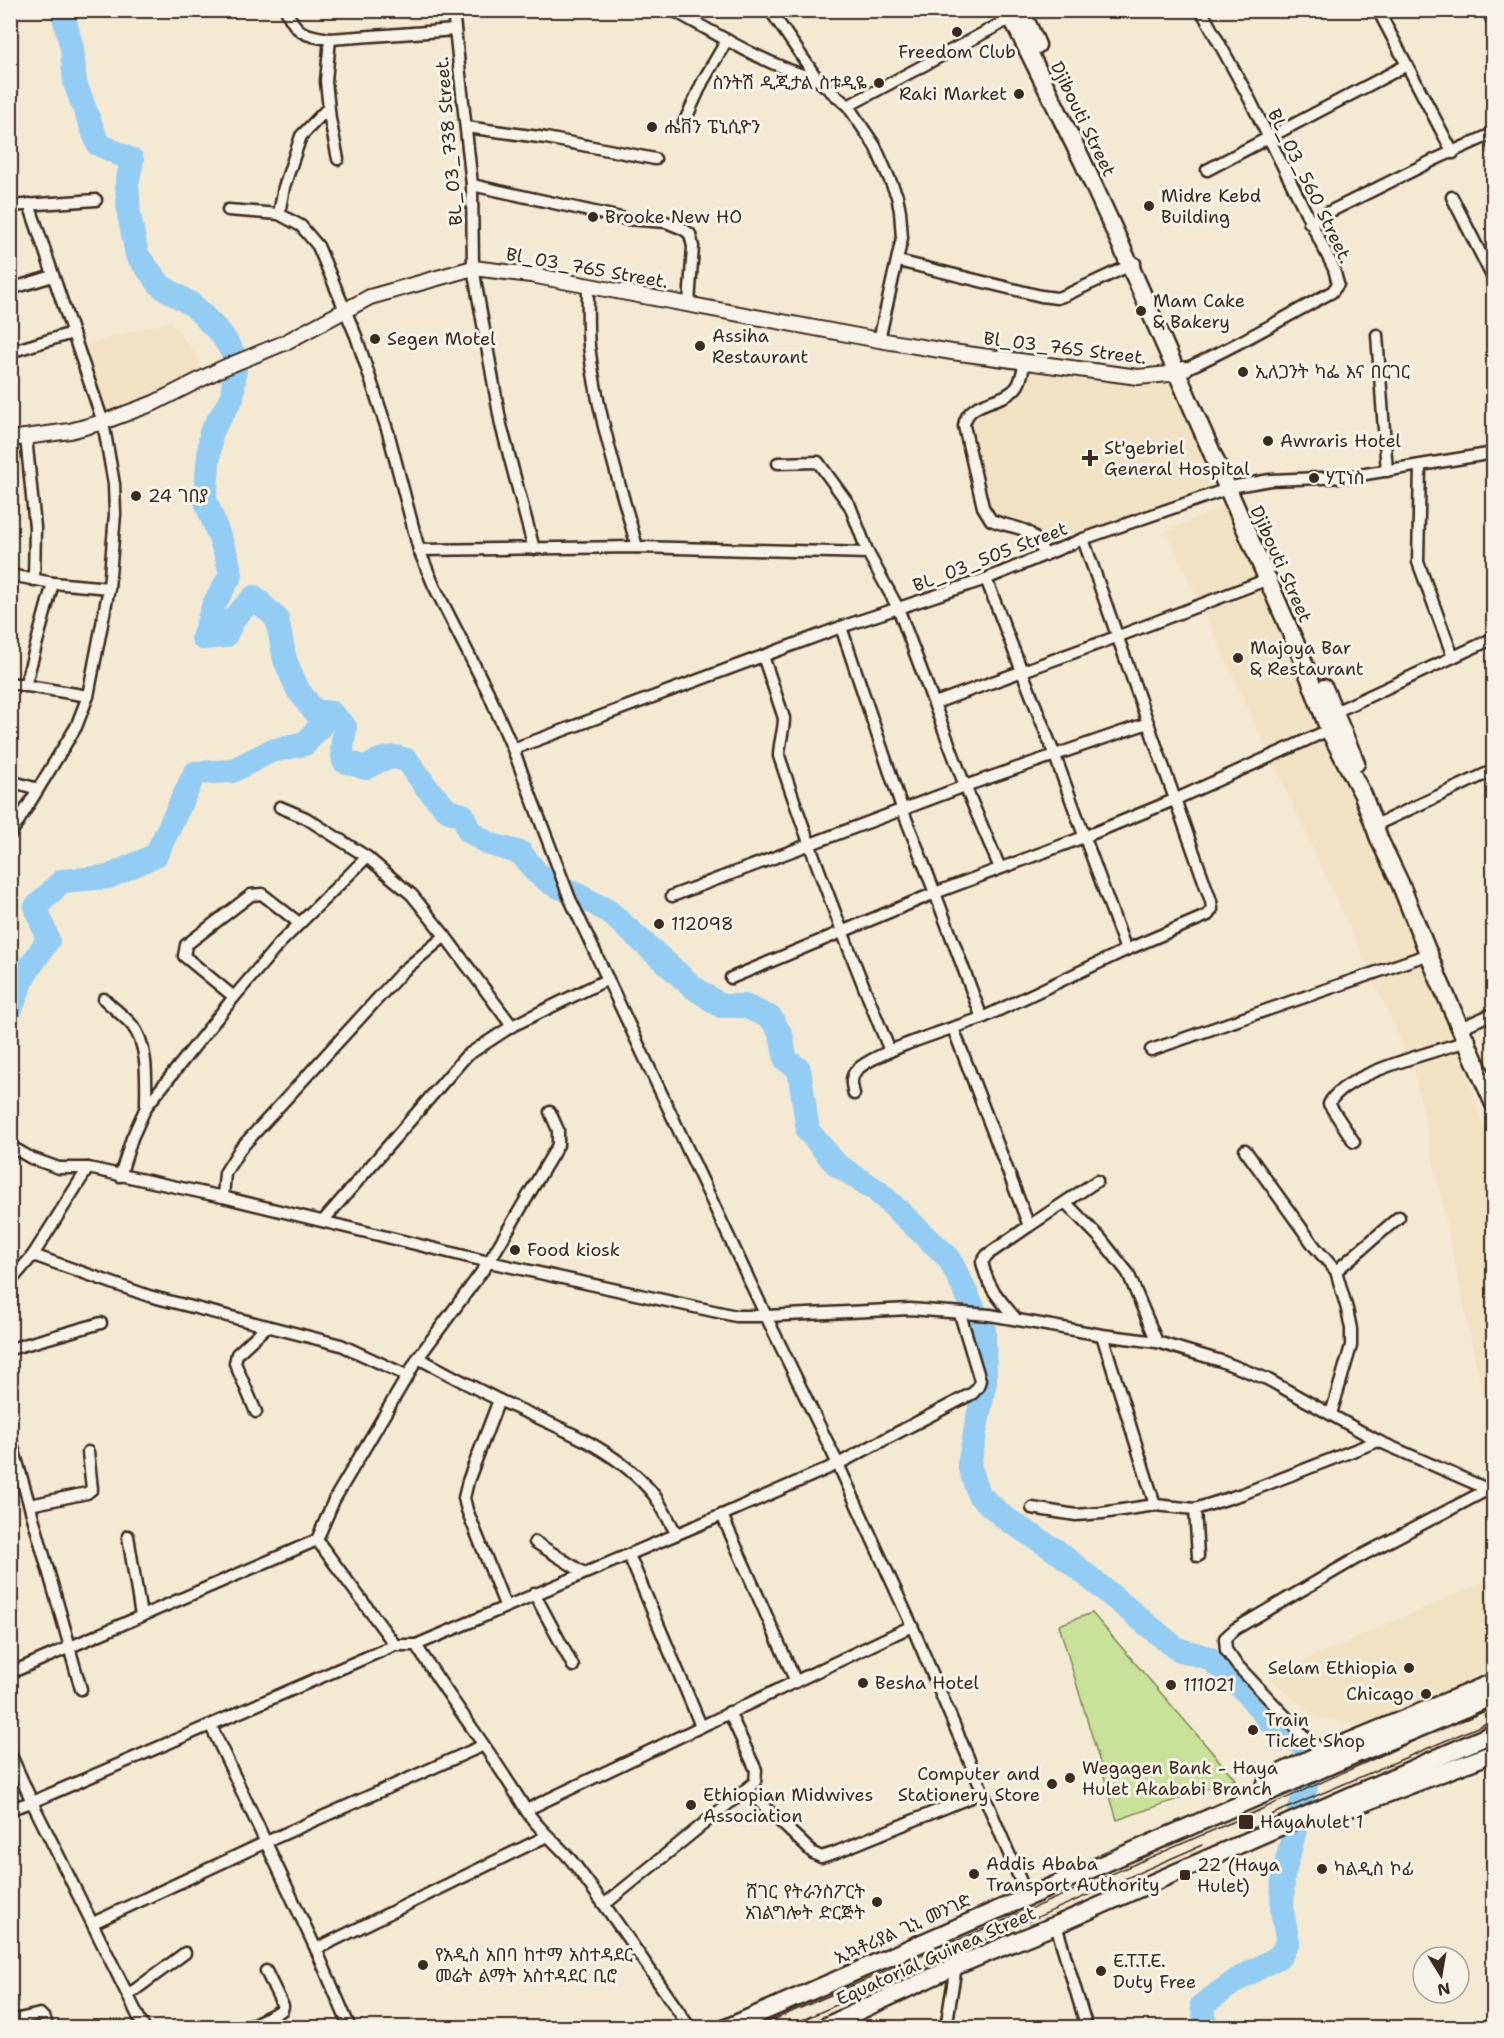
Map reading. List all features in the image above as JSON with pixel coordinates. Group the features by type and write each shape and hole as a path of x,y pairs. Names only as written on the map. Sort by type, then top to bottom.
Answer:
{"main road":[{"name":"Djibouti Street","path":"1017,12 1232,487 1380,823 1432,953"},
{"name":"Djibouti Street","path":"1335,723 1363,795 1432,953 1494,1087"},
{"name":"Djibouti Street","path":"1469,1036 1494,1104"},
{"path":"1322,1758 1494,1682"},
{"path":"1322,1758 1494,1697"},
{"name":"Equatorial Guinea Street","path":"822,2028 956,1966 1056,1925 1494,1733"},
{"path":"1317,1810 1350,1808 1494,1753"},
{"name":"ኢኳቶሪያል ጊኒ መንገድ","path":"726,2028 1262,1795 1278,1781 1322,1758"}],"street":[{"path":"286,10 297,31 330,39 455,30"},
{"name":"BL_03_738 Street.","path":"453,10 472,185 473,268 501,425 534,549"},
{"path":"673,10 788,71 818,80"},
{"path":"770,10 818,80 848,106 875,146 897,196 902,238 879,340"},
{"name":"BL_03_560 Street.","path":"1180,370 1220,353 1332,292 1338,284 1334,269 1246,92 1201,10"},
{"path":"1378,10 1453,153"},
{"path":"1487,10 1494,23"},
{"path":"848,106 1017,12"},
{"path":"330,39 326,81 328,108 338,159"},
{"path":"684,123 703,81 727,40"},
{"path":"1207,170 1407,65"},
{"path":"279,214 284,187 301,136 328,108"},
{"path":"466,127 546,138 655,159"},
{"path":"1309,222 1434,160 1494,134"},
{"path":"472,185 626,219 666,222 683,229 690,234 693,247 689,304"},
{"path":"1452,197 1494,280"},
{"path":"10,206 96,200"},
{"path":"10,835 76,727 88,696 110,588 115,514 103,422 29,204"},
{"path":"228,210 279,214 301,226 318,246 356,336 388,432 419,550 434,586 488,692 513,749 570,899 838,1464 912,1626 1028,1896"},
{"path":"898,261 1057,298 1133,264"},
{"name":"Bl_03_765 Street.","path":"10,439 70,431 103,422 154,402 223,368 284,343 370,297 473,268 531,274 879,340 1025,362 1138,377 1180,370"},
{"path":"10,289 53,276"},
{"path":"588,286 589,344 592,368 605,432 637,547"},
{"path":"10,352 72,333"},
{"path":"1377,335 1387,471"},
{"path":"1025,362 1017,387 1002,398 970,411 964,420 964,426 983,507 991,520 1031,533 1038,540 1045,555"},
{"path":"26,437 35,527 34,580"},
{"name":"BL_03_505 Street","path":"513,749 841,627 986,579 1083,539 1232,487 1270,480 1347,477 1494,453"},
{"path":"778,463 818,462 850,506 868,553 898,608 965,786 1000,868"},
{"path":"1420,466 1418,562 1453,657"},
{"path":"854,1094 851,1081 853,1074 862,1065 890,1052 982,1018 1126,950 1204,919 1212,909 1119,636 1083,539"},
{"path":"419,550 637,547 868,553"},
{"path":"10,575 54,583 110,588"},
{"path":"934,703 1271,578"},
{"path":"986,579 1056,756 1126,950"},
{"path":"25,686 54,583"},
{"path":"841,627 903,811 982,1018"},
{"path":"731,978 935,893 1084,837 1174,800 1335,723 1453,657 1494,638"},
{"path":"763,656 784,718 779,756 841,932 890,1052"},
{"path":"10,683 88,696"},
{"path":"672,896 965,786 1148,723"},
{"path":"1380,823 1494,770"},
{"path":"10,782 38,789"},
{"path":"280,807 306,818 367,858 412,895 512,1026"},
{"path":"120,1176 132,1138 146,1107 234,997 298,923 367,858"},
{"path":"234,997 184,956 186,945 251,895 262,894 298,923"},
{"path":"223,1197 225,1173 240,1149 402,972 445,936"},
{"path":"1151,1050 1432,953"},
{"path":"323,1221 466,1056 512,1026 609,979"},
{"path":"104,999 133,1026 140,1039 144,1055 146,1107"},
{"path":"1354,1142 1329,1104 1341,1089 1368,1073 1469,1036 1494,1013"},
{"path":"953,1028 1029,1226"},
{"path":"10,1673 317,1540 334,1500 418,1358 489,1262 558,1145 558,1130 550,1112"},
{"path":"10,1146 31,1158 59,1168 88,1168 223,1197 489,1262 736,1316 910,1309 990,1315 1102,1335 1157,1342 1221,1361 1267,1379 1378,1441 1490,1491"},
{"path":"1245,1150 1315,1247 1336,1272 1347,1309 1351,1329 1351,1346 1330,1414"},
{"path":"10,1282 33,1255 88,1168"},
{"path":"1016,1319 990,1287 982,1262 987,1255 1098,1181"},
{"path":"1066,1203 1101,1239 1128,1273 1157,1342"},
{"path":"1336,1272 1399,1217"},
{"path":"33,1255 149,1296 342,1345 408,1376"},
{"path":"10,1809 32,1802 395,1646 416,1645 838,1464 973,1393 980,1380 966,1314"},
{"path":"10,1349 101,1323"},
{"path":"256,1412 235,1363 237,1354 267,1326"},
{"path":"1102,1335 1155,1505"},
{"path":"418,1358 499,1400 549,1422 603,1452 631,1472 654,1495 676,1534"},
{"path":"499,1400 468,1481 464,1498 505,1605"},
{"path":"10,1437 81,1689"},
{"path":"1032,1508 1076,1515 1155,1505 1195,1509 1242,1494 1378,1441"},
{"path":"30,1505 87,1493 92,1489 88,1452"},
{"path":"1322,1758 1236,1664 1226,1650 1226,1638 1235,1629 1357,1558 1490,1491"},
{"path":"1195,1509 1198,1556"},
{"path":"722,1515 796,1682"},
{"path":"128,1536 141,1616"},
{"path":"317,1540 395,1646"},
{"path":"535,1542 584,1573"},
{"path":"629,1554 701,1726"},
{"path":"534,1593 573,1666"},
{"path":"526,1810 912,1626"},
{"path":"416,1645 482,1746 501,1769 534,1823 564,1850 690,2028"},
{"path":"604,1904 755,1782 756,1770 729,1712"},
{"path":"211,1726 316,1949 350,2028"},
{"path":"93,1923 266,1842 482,1746"},
{"path":"10,1753 144,2028"},
{"path":"747,1790 813,1853 821,1857 983,1792"},
{"path":"316,1949 547,1836"},
{"path":"1056,1925 1087,2028"},
{"path":"128,1995 185,1953"},
{"path":"946,2028 956,1966"},
{"path":"246,2028 282,2010 283,2007 267,1971"},
{"path":"10,2021 40,2014 45,2019 48,2028"}],"shaded area":[{"path":"170,321 191,347 205,373 154,403 109,415 81,346"},
{"name":"St'gebriel General Hospital","path":"1029,369 1176,385 1216,489 1047,548 1035,529 993,517 979,477 969,428 970,422 975,415 1019,392"},
{"path":"1224,506 1457,1042 1493,1157 1493,1436 1415,1073 1166,531"},
{"path":"1493,1578 1493,1679 1369,1727 1314,1717 1268,1676"}],"green space":[{"path":"1092,1613 1235,1779 1117,1820 1059,1625"}],"waterway":[{"path":"62,10 72,48 75,83 98,144 132,160 127,184 129,214 137,255 161,286 194,306 222,335 236,358 232,398 211,432 205,499 227,557 231,575 214,604 203,638 225,636 235,617 254,597 277,619 285,660 298,690 314,711 331,713 345,727 342,749 344,761 366,768 380,760 395,757 407,760 427,788 448,811 463,815 469,831 489,844 521,853 536,872 552,884 608,911 693,987 721,1006 745,1006 771,1018 781,1035 786,1060 799,1069 808,1131 837,1165 876,1190 949,1258 984,1330 985,1381 969,1465 979,1495 1006,1519 1058,1552 1177,1649 1209,1658 1246,1692 1273,1725 1303,1745 1313,1758 1283,1877 1282,1911 1288,1942 1280,1956 1237,1980 1202,2005 1207,2028"},
{"path":"10,1011 24,976 48,940 36,907 62,881 108,877 156,855 195,773 232,771 271,751 305,744 331,713"}],"tram line":[{"path":"754,2028 1244,1817 1494,1705"},
{"path":"1271,1815 1494,1720"},
{"path":"784,2028 1202,1845"}],"place":[{"name":"Freedom Club","path":"957,32"},
{"name":"ስንትሽ ዲጂታል ስቱዲዬ","path":"879,83"},
{"name":"Raki Market","path":"1019,94"},
{"name":"ሔቨን ፔኒሲዮን","path":"652,127"},
{"name":"Midre Kebd Building","path":"1149,206"},
{"name":"Brooke New HO","path":"593,217"},
{"name":"Mam Cake & Bakery","path":"1141,311"},
{"name":"Segen Motel","path":"375,339"},
{"name":"Assiha Restaurant","path":"700,346"},
{"name":"ኢለጋንት ካፌ እና በርገር","path":"1243,372"},
{"name":"Awraris Hotel","path":"1268,441"},
{"name":"St'gebriel General Hospital","path":"1090,458"},
{"name":"ሃፒነስ","path":"1314,478"},
{"name":"24 ገበያ","path":"136,496"},
{"name":"Majoya Bar & Restaurant","path":"1238,658"},
{"name":"112098","path":"659,924"},
{"name":"Food kiosk","path":"515,1250"},
{"name":"Selam Ethiopia","path":"1409,1668"},
{"name":"Besha Hotel","path":"863,1683"},
{"name":"111021","path":"1171,1685"},
{"name":"Chicago","path":"1426,1694"},
{"name":"Train Ticket Shop","path":"1253,1730"},
{"name":"Wegagen Bank - Haya Hulet Akababi Branch","path":"1070,1778"},
{"name":"Computer and Stationery Store","path":"1052,1784"},
{"name":"Ethiopian Midwives Association","path":"691,1805"},
{"name":"Hayahulet 1","path":"1246,1822"},
{"name":"ካልዲስ ኮፊ","path":"1322,1869"},
{"name":"Addis Ababa Transport Authority","path":"974,1874"},
{"name":"22 (Haya Hulet)","path":"1185,1875"},
{"name":"ሸገር የትራንስፖርት አገልግሎት ድርጅት","path":"877,1902"},
{"name":"የአዲስ አበባ ከተማ አስተዳደር መሬት ልማት አስተዳደር ቢሮ","path":"423,1965"},
{"name":"E.T.T.E. Duty Free","path":"1101,1971"}]}
